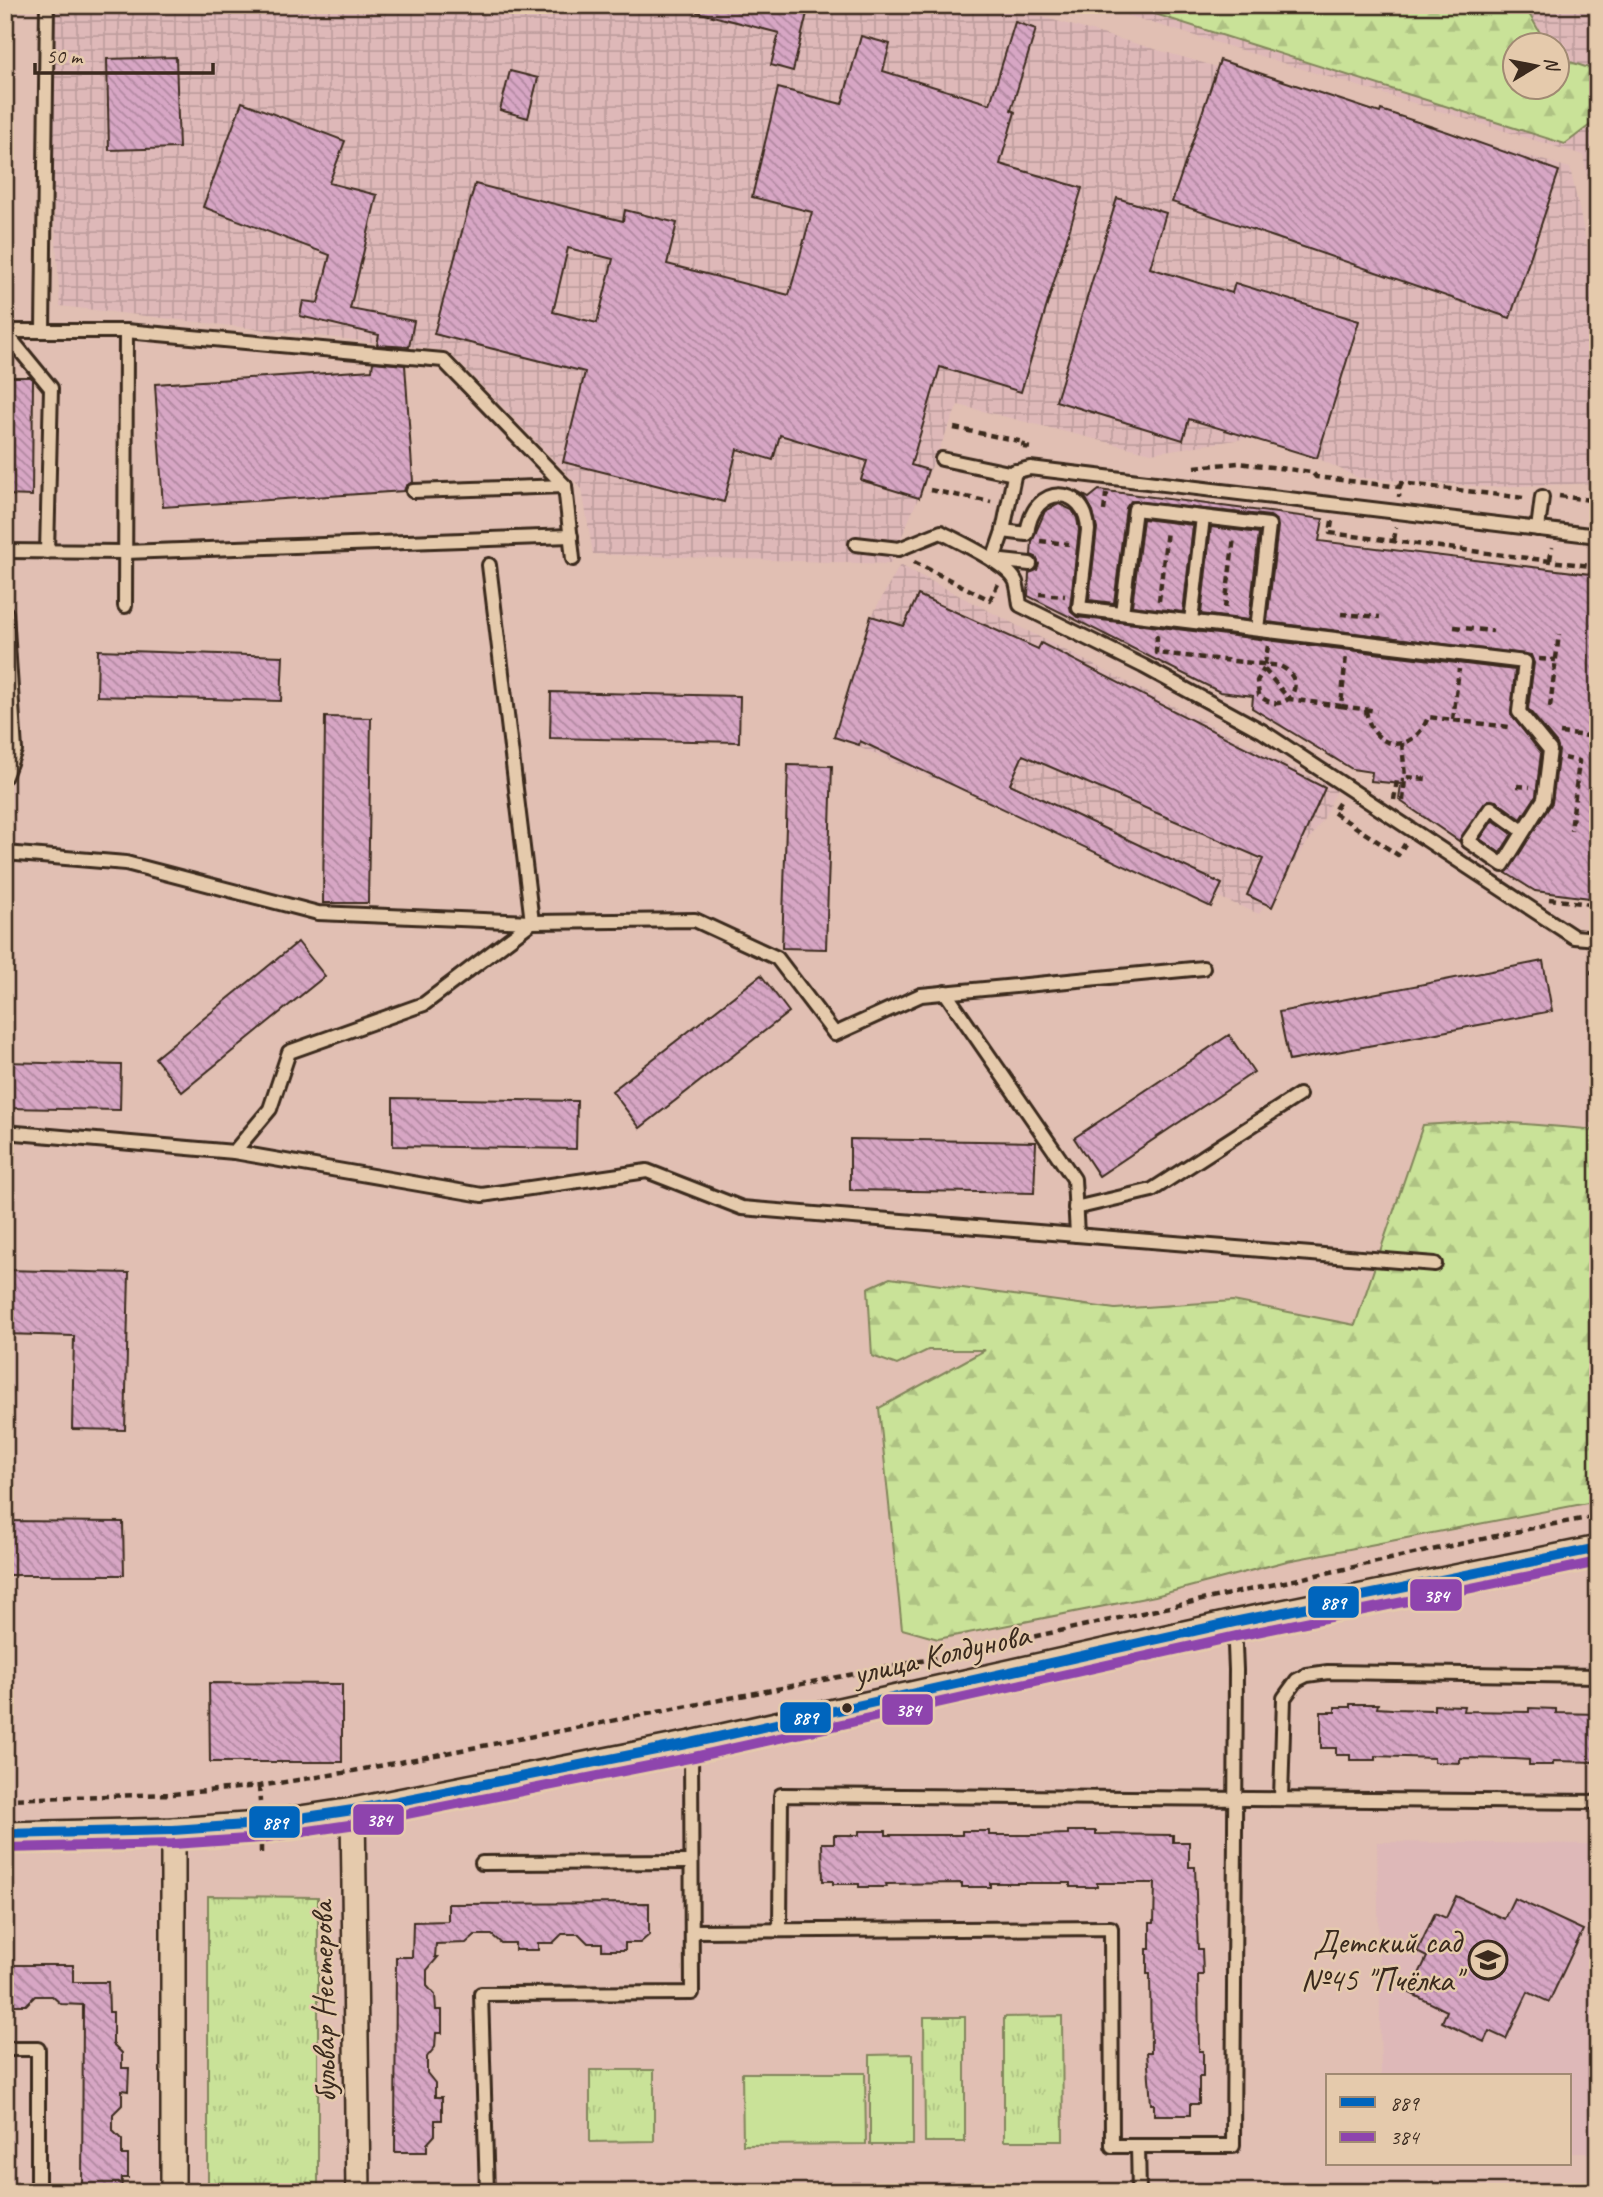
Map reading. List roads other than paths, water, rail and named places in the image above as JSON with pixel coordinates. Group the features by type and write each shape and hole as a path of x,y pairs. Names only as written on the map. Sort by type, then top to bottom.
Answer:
{"street":[{"name":"улица Колдунова","path":"5,1834 173,1830 260,1824 353,1810 691,1743 1234,1622 1598,1548"},
{"name":"бульвар Нестерова","path":"353,1810 358,2192"},
{"path":"173,1830 173,2192"}],"lane":[{"path":"43,331 47,5"},
{"path":"5,331 126,331 443,360 565,486 573,559"},
{"path":"5,331 51,388 47,552"},
{"path":"125,606 126,331"},
{"path":"942,459 1009,473 1030,468 1598,536"},
{"path":"993,560 1003,531 1015,471"},
{"path":"413,491 565,486"},
{"path":"1003,531 1027,534 1031,513 1036,506 1052,496 1070,498 1079,503 1085,511 1088,530 1079,608 1525,662 1519,712 1549,750 1544,799 1503,864 1468,841 1491,807 1523,831"},
{"path":"1538,529 1542,498"},
{"path":"1122,613 1135,509 1203,517 1269,525 1263,630"},
{"path":"1191,621 1203,517"},
{"path":"856,544 899,549 941,532 993,560 1015,580 1020,605 1143,666 1262,731 1574,937 1598,939"},
{"path":"5,551 125,552 571,536"},
{"path":"993,560 1034,559"},
{"path":"489,565 532,922"},
{"path":"5,776 15,750 6,613"},
{"path":"5,853 126,863 318,913 532,922 695,920 777,958 835,1034 921,995 1203,968"},
{"path":"234,1152 270,1109 289,1052 424,1004 532,922"},
{"path":"946,992 1074,1179 1077,1235"},
{"path":"1075,1208 1152,1190 1298,1095"},
{"path":"5,1132 234,1152 482,1195 647,1171 742,1208 1435,1264"},
{"path":"692,1931 1111,1928 1112,2146 1233,2146 1234,1622"},
{"path":"1281,1798 1284,1698 1297,1680 1307,1675 1328,1672 1598,1676"},
{"path":"486,2192 481,1994 692,1993 691,1743"},
{"path":"780,1930 781,1795 1598,1802"},
{"path":"482,1863 691,1862"},
{"path":"5,2049 38,2049 38,2192"},
{"path":"1138,2146 1139,2192"}],"place":[{"name":"Детский сад №45 \"Пчёлка\"","path":"1488,1960"}]}
